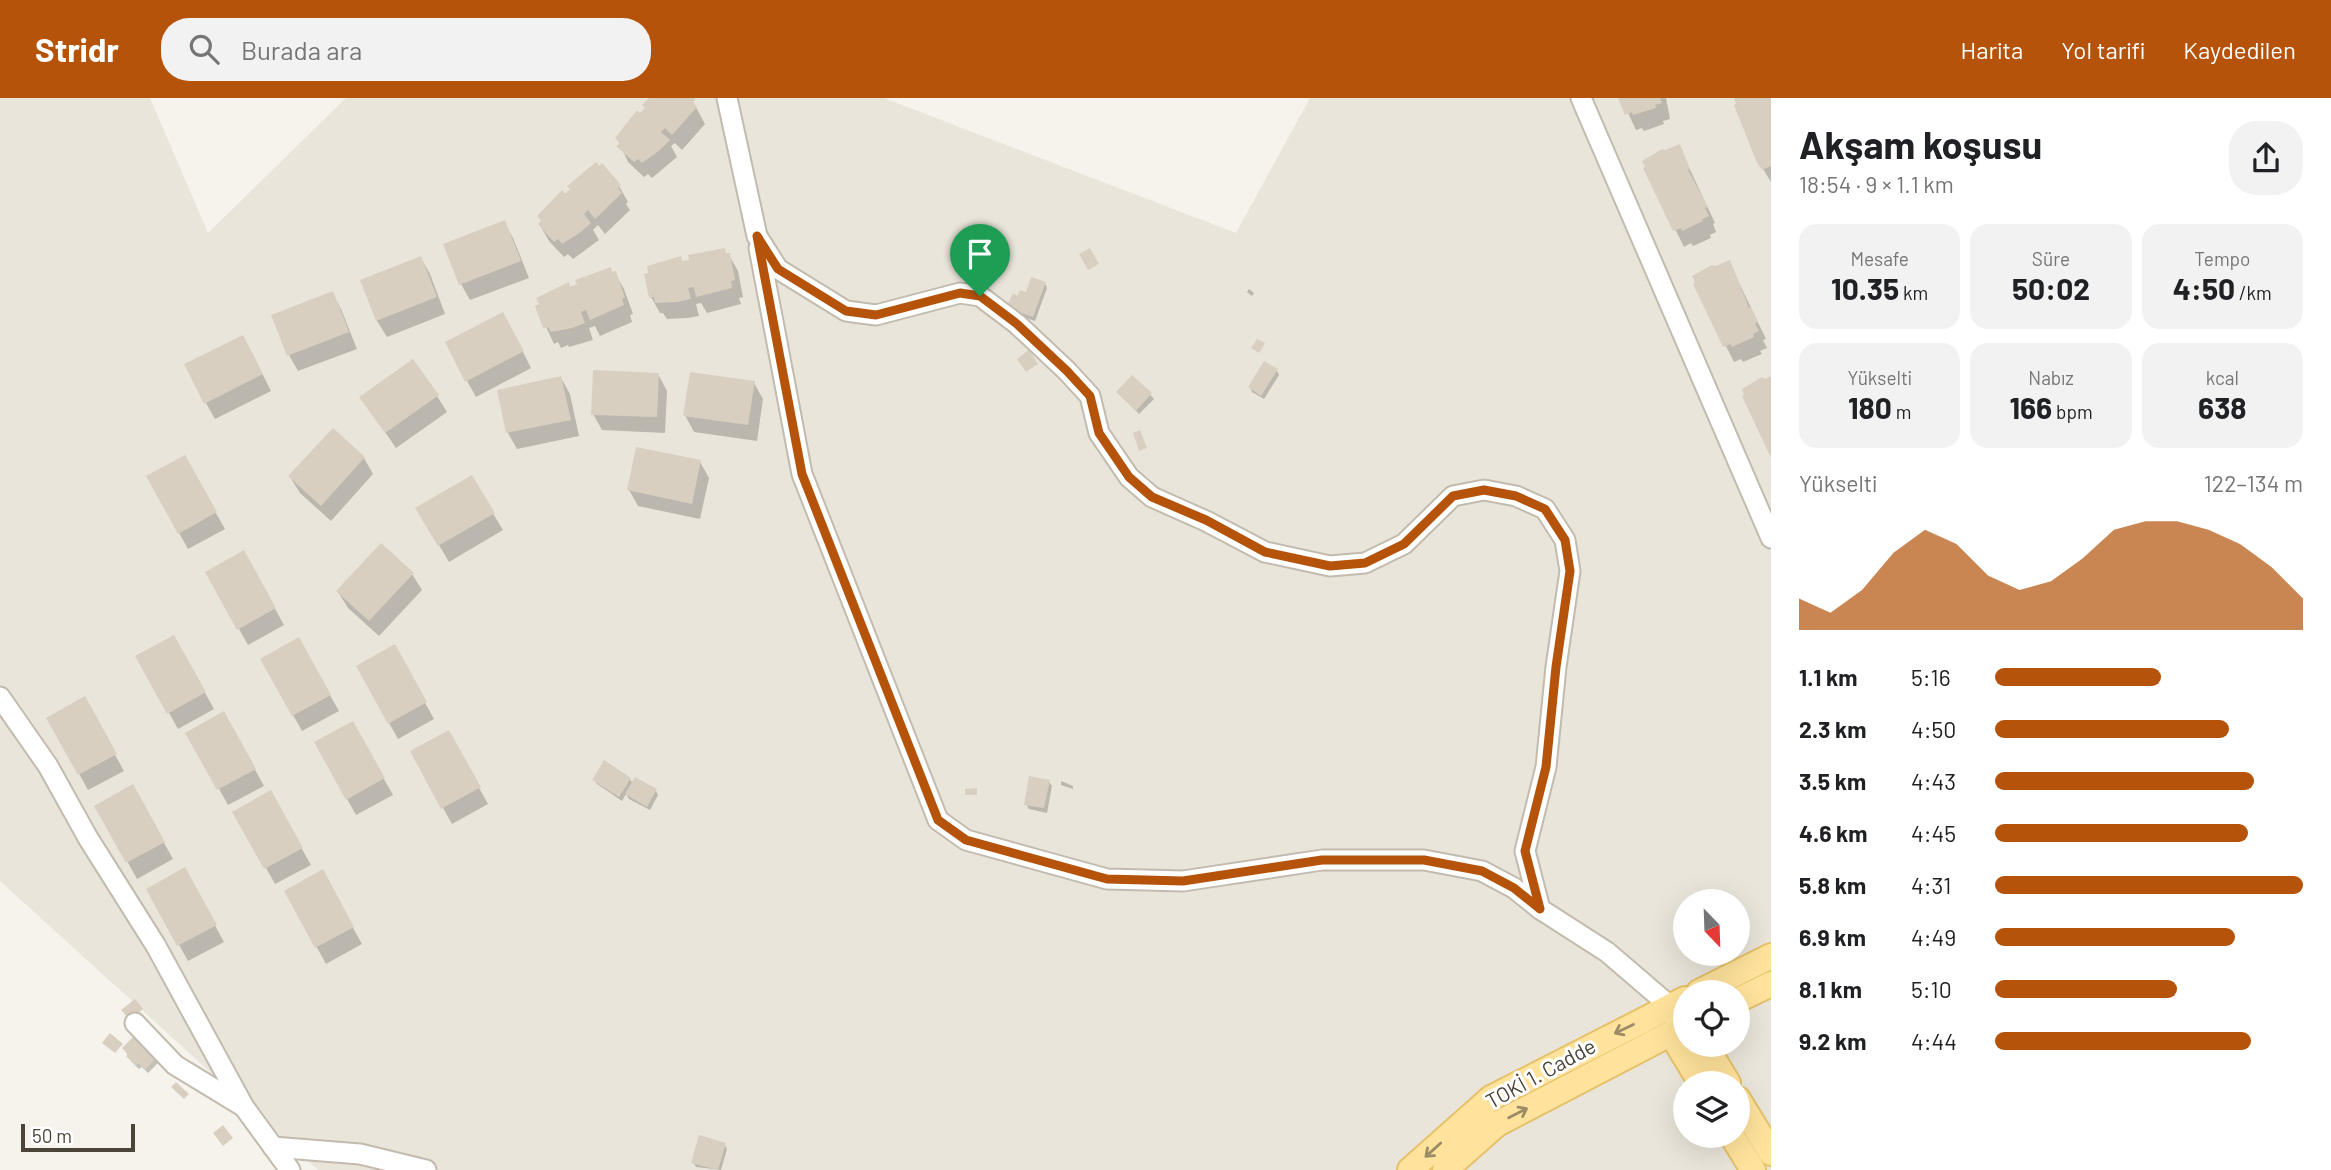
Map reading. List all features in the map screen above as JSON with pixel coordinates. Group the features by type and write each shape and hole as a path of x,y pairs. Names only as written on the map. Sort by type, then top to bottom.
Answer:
{"main road":[{"path":"1723,980 1771,956"},
{"path":"1750,994 1771,984"},
{"name":"TOKİ 1. Cadde","path":"1410,1170 1491,1098 1673,1021"},
{"path":"1445,1170 1497,1124 1673,1022"},
{"path":"1750,1119 1771,1153"},
{"path":"1739,1148 1753,1170"}],"street":[{"path":"727,98 757,236 802,474 938,820 966,840 1107,879 1183,881 1322,860 1424,860 1482,871 1514,888 1540,909 1607,952 1673,1014"},
{"path":"1581,98 1766,510 1771,538"},
{"path":"757,236 778,269 846,311 876,315 960,293 980,296 1017,324 1090,396 1099,433 1129,477 1152,497 1206,520 1265,552 1330,566 1365,563 1404,544 1453,496 1484,490 1516,496 1545,509 1565,540 1570,571 1556,667 1546,767 1525,851 1540,909"},
{"path":"0,697 48,766 156,946 244,1107 290,1170"},
{"path":"135,1023 175,1065 244,1107"},
{"path":"273,1147 360,1154 426,1170"}],"shaded area":[{"path":"0,98 150,98 208,233 346,98 884,98 1236,233 1310,98 1771,98 1771,1170 318,1170 0,881"}],"building":[{"path":"649,98 694,98 693,102 697,107 672,135 665,128 661,132 670,140 660,150 642,163 638,159 634,162 616,146 620,143 615,138 637,110 640,113 645,108 642,105"},
{"path":"1618,98 1660,98 1662,103 1655,105 1656,108 1625,115"},
{"path":"1734,98 1771,98 1771,166 1762,170 1757,163 1734,105"},
{"path":"1680,144 1690,169 1688,170 1708,207 1705,208 1709,216 1682,231 1681,228 1673,231 1642,161 1662,149"},
{"path":"596,162 599,166 602,163 621,185 618,188 622,193 595,219 588,210 584,214 591,223 581,232 562,244 558,239 554,242 538,224 541,221 537,216 562,190 565,194 570,189 567,186"},
{"path":"505,220 521,261 459,285 443,244"},
{"path":"725,248 726,253 730,253 735,280 731,281 732,288 696,297 694,287 688,288 691,299 677,302 655,303 654,297 649,298 644,274 648,273 647,266 681,256 682,261 689,260 688,255"},
{"path":"1090,248 1099,264 1088,270 1079,254"},
{"path":"421,256 437,297 376,321 360,280"},
{"path":"1730,260 1749,308 1751,307 1758,322 1755,324 1759,331 1753,334 1754,337 1732,347 1731,344 1723,347 1693,284 1695,282 1692,276 1712,265"},
{"path":"611,267 612,272 616,271 625,298 622,299 624,305 590,320 586,310 581,312 585,323 572,328 551,332 548,327 543,328 535,306 539,304 536,298 569,282 570,287 577,284 575,280"},
{"path":"1031,277 1046,282 1033,317 1006,308 1013,293 1017,296 1020,290 1026,292"},
{"path":"333,291 349,332 287,356 271,315"},
{"path":"503,312 524,351 465,382 445,342"},
{"path":"243,335 263,374 204,404 184,364"},
{"path":"1257,339 1265,343 1259,353 1251,348"},
{"path":"1029,350 1038,364 1026,372 1017,359"},
{"path":"413,359 439,395 385,433 359,397"},
{"path":"1264,361 1278,369 1261,396 1248,387"},
{"path":"593,370 659,373 657,417 591,415"},
{"path":"690,372 755,381 748,425 683,416"},
{"path":"1132,375 1152,393 1136,411 1116,392"},
{"path":"561,376 571,420 506,433 497,390"},
{"path":"1771,376 1771,458 1742,396 1742,389 1762,377 1765,379"},
{"path":"333,428 365,457 321,506 288,476"},
{"path":"1140,430 1147,448 1139,451 1133,433"},
{"path":"636,447 701,460 692,504 627,490"},
{"path":"185,455 217,512 178,534 146,476"},
{"path":"472,475 495,513 438,546 415,508"},
{"path":"381,543 414,573 369,621 336,591"},
{"path":"244,550 276,608 237,630 205,572"},
{"path":"174,635 206,692 167,714 135,656"},
{"path":"299,637 331,695 292,716 260,659"},
{"path":"395,644 427,702 388,724 356,666"},
{"path":"85,696 117,754 78,775 46,718"},
{"path":"224,711 256,769 217,790 185,733"},
{"path":"353,721 385,778 346,800 314,742"},
{"path":"449,730 481,787 441,809 410,751"},
{"path":"604,760 631,778 619,797 592,780"},
{"path":"1029,776 1050,780 1044,808 1024,805"},
{"path":"635,777 657,789 647,807 625,794"},
{"path":"133,784 165,842 126,863 94,806"},
{"path":"977,788 977,795 965,795 965,789"},
{"path":"271,790 303,848 264,869 232,812"},
{"path":"185,867 217,925 177,946 146,889"},
{"path":"323,869 354,927 315,948 284,891"},
{"path":"135,999 143,1009 130,1020 121,1010"},
{"path":"110,1033 123,1044 115,1053 102,1043"},
{"path":"135,1035 158,1056 145,1070 138,1063 136,1066 122,1048"},
{"path":"176,1082 189,1094 184,1099 171,1087"},
{"path":"223,1125 233,1138 223,1146 213,1133"},
{"path":"699,1135 726,1143 718,1170 691,1163"}],"route":[{"path":"757,236 778,269 846,311 876,315 960,293 980,296 1017,324 1090,396 1099,433 1129,477 1152,497 1206,520 1265,552 1330,566 1365,563 1404,544 1453,496 1484,490 1516,496 1545,509 1565,540 1570,571 1556,667 1546,767 1525,851 1540,909 1514,888 1482,871 1424,860 1322,860 1183,881 1107,879 966,840 938,820 802,474 757,236"}]}
